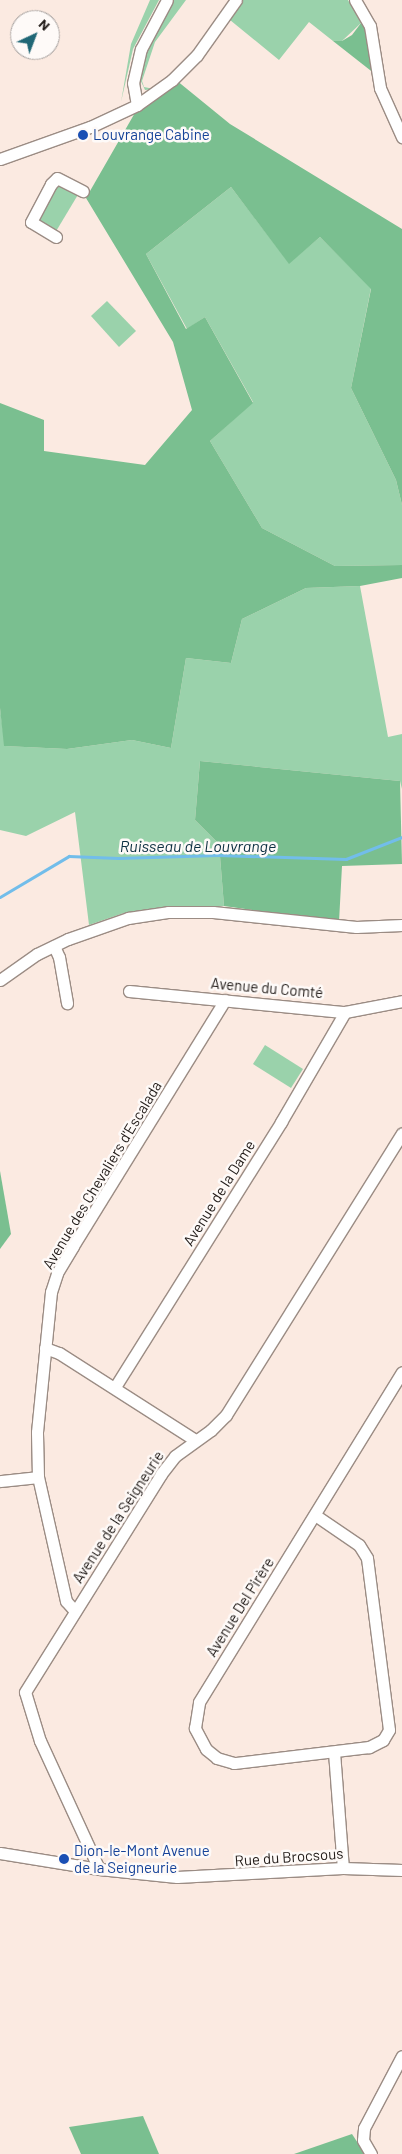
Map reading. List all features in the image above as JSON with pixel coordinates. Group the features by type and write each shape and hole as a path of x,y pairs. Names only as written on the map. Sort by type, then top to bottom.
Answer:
{"street":[{"path":"137,105 134,82 141,49 167,0"},
{"path":"0,159 90,128 137,105 172,80 197,55 236,0"},
{"path":"355,0 370,26 380,88 402,136"},
{"path":"56,237 31,222 51,184 57,178 83,191"},
{"path":"0,980 54,946 128,918 168,912 213,912 356,927 402,925"},
{"path":"54,946 59,957 67,1003"},
{"name":"Avenue du Comté","path":"130,991 346,1012 402,1001"},
{"name":"Avenue des Chevaliers d'Escalada","path":"75,1611 66,1602 38,1477 37,1432 51,1292 57,1273 225,1000"},
{"name":"Avenue de la Dame","path":"115,1388 281,1122 346,1012"},
{"name":"Avenue de la Seigneurie","path":"99,1869 40,1741 26,1701 28,1686 174,1456 211,1430 226,1415 402,1133"},
{"path":"45,1348 115,1388 195,1440"},
{"name":"Avenue Del Pirère","path":"315,1515 359,1545 367,1558 389,1718 389,1730 383,1740 369,1747 234,1763 218,1758 206,1749 195,1728 199,1702 402,1372"},
{"path":"0,1481 38,1477"},
{"path":"334,1752 343,1868"},
{"name":"Rue du Brocsous","path":"0,1852 99,1869 177,1877 224,1877 343,1868 402,1870"},
{"path":"371,2154 363,2140 364,2128 402,2056"}],"green space":[{"path":"150,0 159,0 133,49 121,102 131,44"},
{"path":"174,0 186,0 155,42 142,81 144,87 154,89 145,90 139,77 145,55"},
{"path":"242,0 348,0 361,23 342,41 333,41 309,22 279,60 230,20"},
{"path":"361,23 370,35 375,74 333,41 342,41 352,35"},
{"path":"176,80 230,124 402,229 402,505 396,480 351,388 371,289 320,237 289,264 231,187 146,254 186,329 205,317 253,403 210,441 262,528 335,566 402,565 402,578 360,586 306,588 242,619 231,663 186,658 171,748 132,740 67,749 4,746 0,708 0,403 44,420 44,451 145,465 192,410 173,342 86,198 136,111"},
{"path":"57,182 79,193 55,233 35,218"},
{"path":"231,187 289,263 320,237 371,288 351,388 396,480 402,505 402,565 335,566 262,528 210,441 253,402 205,317 187,329 146,254"},
{"path":"107,301 136,331 119,347 91,316"},
{"path":"360,586 388,737 402,734 402,789 400,781 200,761 195,820 219,844 224,906 124,913 89,925 75,812 26,836 0,830 0,708 5,746 67,749 132,740 171,748 186,658 231,663 242,619 306,588"},
{"path":"200,761 400,781 402,864 342,866 339,922 224,906 219,844 195,820"},
{"path":"265,1045 303,1069 291,1088 253,1064"},
{"path":"0,1171 11,1234 0,1249"},
{"path":"143,2116 159,2154 81,2154 69,2127"},
{"path":"352,2134 365,2154 294,2154"}],"waterway":[{"name":"Ruisseau de Louvrange","path":"0,897 69,856 118,858 218,855 346,859 402,837"}],"place":[{"name":"Louvrange Cabine","path":"83,135"},
{"name":"Dion-le-Mont Avenue de la Seigneurie","path":"64,1859"}]}
